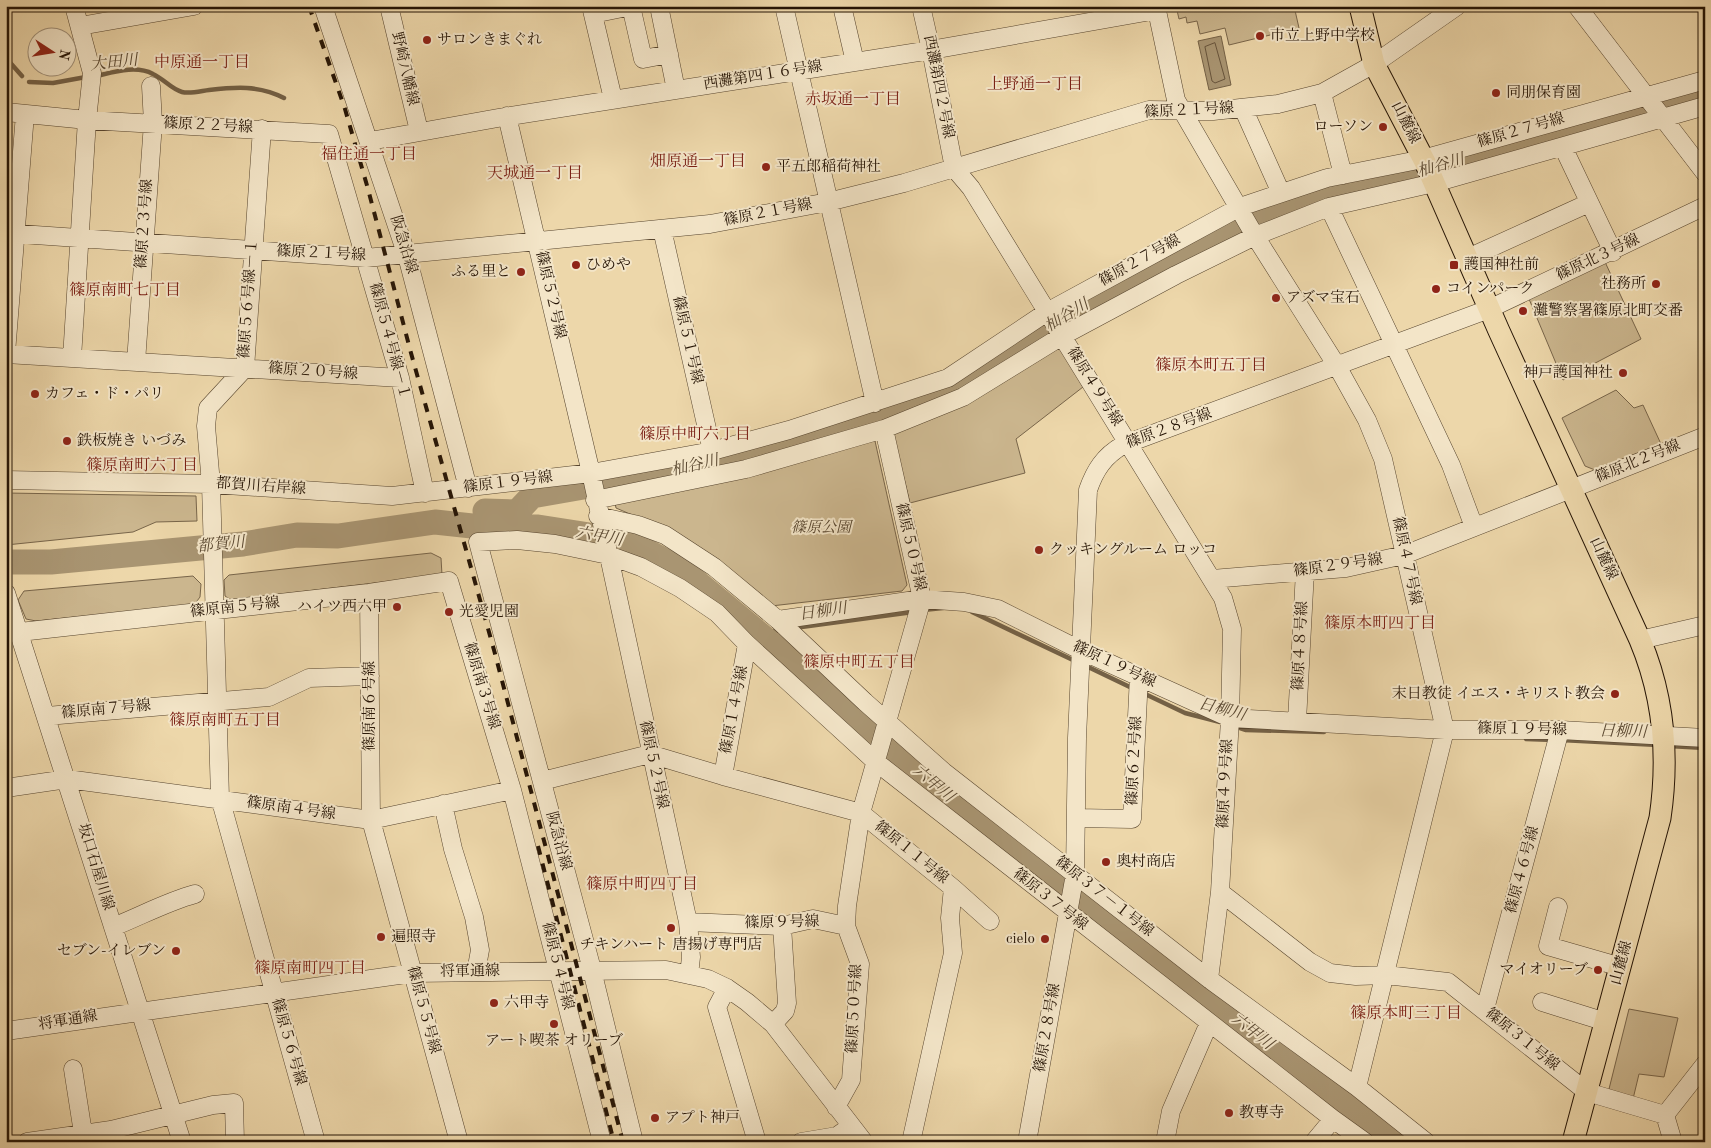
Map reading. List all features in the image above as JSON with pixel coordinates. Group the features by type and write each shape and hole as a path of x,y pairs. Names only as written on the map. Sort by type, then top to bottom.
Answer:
{"main road":[{"name":"山麓線","path":"1360,6 1374,64 1429,171 1640,640 1657,692 1664,736 1665,780 1660,818 1573,1142"}],"street":[{"path":"72,358 86,120 92,73 74,6"},
{"path":"80,26 194,6"},
{"name":"阪急沿線","path":"323,6 370,141 407,256 468,488"},
{"name":"野崎八幡線","path":"389,6 419,131"},
{"path":"613,99 592,10 632,6 644,59 669,54"},
{"path":"659,6 676,90"},
{"path":"784,6 876,403"},
{"path":"842,6 855,62"},
{"name":"西灘第四２号線","path":"920,6 931,50 954,168"},
{"name":"篠原２１号線","path":"10,234 366,258 385,255 407,256 710,224 828,202 954,168 1149,110 1183,112 1243,108 1278,104 1322,93 1374,64 1457,6"},
{"path":"1576,6 1663,116 1705,173"},
{"path":"1156,8 1176,100 1240,207"},
{"name":"西灘第四１６号線","path":"370,141 507,116 931,50 1156,8"},
{"name":"篠原２７号線","path":"596,508 746,469 884,429 963,397 1062,336 1176,275 1255,236 1429,171 1705,80"},
{"name":"篠原２３号線","path":"136,362 142,242 152,123 151,86"},
{"path":"1322,93 1343,175"},
{"name":"篠原２７号線","path":"591,473 712,452 876,403 948,378 1047,312 1240,207 1281,193 1343,175 1429,171 1563,146 1663,116 1705,106"},
{"path":"1243,108 1281,193"},
{"name":"篠原２２号線","path":"6,112 86,120 329,134"},
{"path":"6,354 10,234 24,114"},
{"name":"篠原５２号線","path":"507,116 591,473 596,508 608,555 688,922 691,957 689,975"},
{"name":"篠原５６号線－１","path":"218,700 211,484 206,426 208,408 245,368 262,129"},
{"name":"篠原５４号線－１","path":"329,134 400,378 425,493"},
{"path":"1563,146 1613,252"},
{"path":"954,168 971,188 1047,312"},
{"path":"1468,258 1589,203"},
{"name":"篠原北３号線","path":"1490,309 1613,252 1705,206"},
{"name":"篠原４７号線","path":"1240,207 1255,236 1337,366 1367,420 1384,460 1444,735 1357,1087"},
{"path":"1329,207 1451,465 1474,527"},
{"name":"篠原５１号線","path":"662,229 712,452"},
{"name":"篠原２８号線","path":"1027,1142 1075,874 1080,652 1088,490 1094,473 1112,451 1129,443 1490,309"},
{"name":"篠原４９号線","path":"1047,312 1223,598 1232,629 1220,892 1209,979"},
{"name":"篠原２０号線","path":"6,354 400,378"},
{"name":"篠原５０号線","path":"836,1107 851,1080 860,964 846,926 847,906 861,813 922,600 884,429"},
{"name":"篠原北２号線","path":"1571,489 1703,442"},
{"name":"篠原１９号線","path":"425,493 591,473"},
{"name":"都賀川右岸線","path":"6,480 211,484 392,496 425,493"},
{"name":"篠原２９号線","path":"1212,580 1346,568 1404,556 1571,489"},
{"path":"596,508 665,536 714,567 779,621"},
{"name":"阪急沿線","path":"608,555 555,544 517,540 478,542 592,971 634,1142"},
{"path":"608,555 641,567 680,588 717,613 748,644"},
{"name":"篠原４８号線","path":"1297,722 1305,572"},
{"name":"篠原南５号線","path":"15,627 215,610 449,581"},
{"name":"篠原南３号線","path":"449,581 512,790"},
{"name":"篠原南６号線","path":"369,592 371,820"},
{"name":"坂口石屋川線","path":"6,593 15,627 68,779 139,1011 182,1142"},
{"name":"篠原１９号線","path":"779,621 922,600 964,602 998,608 1080,652 1229,724 1297,722 1444,735 1560,731 1705,738"},
{"name":"篠原３７－１号線","path":"779,621 887,723 944,772 1209,979 1357,1087 1426,1142"},
{"path":"1640,640 1705,626"},
{"name":"篠原３７号線","path":"748,644 876,762 1068,914 1365,1142"},
{"name":"篠原１４号線","path":"723,776 748,644"},
{"name":"篠原南７号線","path":"47,716 269,697 308,678 370,676"},
{"name":"篠原６２号線","path":"1076,818 1132,819 1139,679"},
{"name":"篠原５６号線","path":"218,700 220,798 316,1142"},
{"name":"篠原４６号線","path":"1485,1010 1560,731"},
{"path":"542,781 650,754"},
{"name":"篠原１１号線","path":"650,754 723,776 861,813 953,888 950,918 952,953 911,1142"},
{"name":"篠原南４号線","path":"6,788 68,779 220,798 371,820 512,790"},
{"name":"篠原５４号線","path":"512,790 602,1142"},
{"path":"443,804 453,849 474,917 480,950 476,972"},
{"name":"篠原５５号線","path":"371,820 459,1142"},
{"path":"953,888 990,921"},
{"name":"篠原３１号線","path":"1220,892 1310,962 1330,973 1356,976 1386,975 1448,982 1587,1092 1665,1115"},
{"path":"113,927 156,910 172,901 194,894"},
{"path":"1558,907 1548,946 1621,967"},
{"name":"篠原９号線","path":"688,922 782,926 813,919 846,926"},
{"path":"773,1024 785,1010 787,1003 782,926"},
{"name":"将軍通線","path":"6,1031 413,973 666,970 708,979 727,988 773,1024 864,1142"},
{"path":"727,988 716,1007 758,1142"},
{"path":"1542,1002 1606,1022"},
{"path":"1165,1142 1171,1112 1209,1023"},
{"path":"1673,1142 1665,1115 1705,1064"},
{"path":"73,1069 83,1133"},
{"path":"27,1142 111,1130 212,1105 234,1103 235,1142"},
{"path":"1314,1142 1333,1119"},
{"path":"801,1142 837,1136 851,1126"}],"green space":[{"path":"1176,6 1294,6 1299,28 1229,45 1225,28 1200,34 1197,21 1187,23 1186,17 1179,19"},
{"path":"1605,262 1641,339 1563,380 1529,299"},
{"path":"1053,347 1061,348 1083,387 1016,439 1025,473 910,503 893,435"},
{"path":"1616,390 1634,408 1643,405 1661,444 1595,470 1585,466 1562,418"},
{"name":"篠原公園","path":"868,440 875,441 907,585 902,591 771,606 679,535 616,508 615,503"},
{"path":"6,493 196,496 197,521 156,522 133,532 6,545"},
{"path":"431,553 441,558 442,575 231,600 225,596 224,580 229,575"},
{"path":"193,576 201,584 200,597 194,605 36,621 26,619 18,600 24,591"},
{"path":"1629,1009 1678,1018 1664,1077 1639,1074 1633,1099 1626,1099 1609,1089"}],"water":[{"path":"1221,36 1231,85 1209,90 1198,41"}],"waterway":[{"name":"大田川","path":"6,58 22,76"},
{"name":"大田川","path":"96,76 117,71 139,70 161,78 174,89 182,92 192,93 228,88 247,88 265,91 284,98"},
{"name":"大田川","path":"29,82 53,83 86,77"},
{"name":"杣谷川","path":"485,511 517,512 532,496 692,468 899,410 942,393 1067,314 1169,258 1263,215 1344,189 1411,174 1705,92"},
{"name":"六甲川","path":"6,562 51,562 243,544 297,535 338,536 435,522 472,526 538,527 628,541 682,570 844,704 869,731 989,830 1394,1142"},
{"name":"日柳川","path":"923,610 943,608"},
{"name":"日柳川","path":"794,628 913,612"},
{"name":"日柳川","path":"972,612 1075,661"},
{"name":"日柳川","path":"758,634 782,630"},
{"name":"日柳川","path":"1084,665 1134,689"},
{"name":"日柳川","path":"1143,693 1185,713 1220,722"},
{"name":"日柳川","path":"1234,726 1246,730 1324,732"},
{"name":"日柳川","path":"1526,739 1554,740"},
{"name":"日柳川","path":"1561,740 1658,745"},
{"name":"日柳川","path":"1669,746 1705,748"}],"railway":[{"path":"309,6 345,109 368,189 411,353 494,650 623,1142"},
{"path":"538,846 614,1142"}],"place":[{"name":"市立上野中学校","path":"1260,36"},
{"name":"サロンきまぐれ","path":"427,40"},
{"name":"同朋保育園","path":"1496,93"},
{"name":"ローソン","path":"1383,127"},
{"name":"平五郎稲荷神社","path":"766,167"},
{"name":"ひめや","path":"576,265"},
{"name":"護国神社前","path":"1454,265"},
{"name":"ふる里と","path":"521,272"},
{"name":"社務所","path":"1656,284"},
{"name":"コインパーク","path":"1436,289"},
{"name":"アズマ宝石","path":"1276,298"},
{"name":"灘警察署篠原北町交番","path":"1523,311"},
{"name":"神戸護国神社","path":"1623,373"},
{"name":"カフェ・ド・パリ","path":"35,394"},
{"name":"鉄板焼き いづみ","path":"67,441"},
{"name":"クッキングルーム ロッコ","path":"1039,550"},
{"name":"ハイツ西六甲","path":"397,607"},
{"name":"光愛児園","path":"449,612"},
{"name":"末日教徒 イエス・キリスト教会","path":"1615,694"},
{"name":"奥村商店","path":"1106,862"},
{"name":"チキンハート 唐揚げ専門店","path":"671,928"},
{"name":"遍照寺","path":"381,937"},
{"name":"cielo","path":"1045,939"},
{"name":"セブン-イレブン","path":"176,951"},
{"name":"マイオリーブ","path":"1598,970"},
{"name":"六甲寺","path":"494,1003"},
{"name":"アート喫茶 オリーブ","path":"554,1024"},
{"name":"教専寺","path":"1229,1113"},
{"name":"アプト神戸","path":"655,1118"}],"district":[{"name":"中原通一丁目","path":"202,63"},
{"name":"上野通一丁目","path":"1035,85"},
{"name":"赤坂通一丁目","path":"853,100"},
{"name":"福住通一丁目","path":"369,155"},
{"name":"畑原通一丁目","path":"698,162"},
{"name":"天城通一丁目","path":"535,174"},
{"name":"篠原南町七丁目","path":"125,291"},
{"name":"篠原本町五丁目","path":"1211,366"},
{"name":"篠原中町六丁目","path":"695,435"},
{"name":"篠原南町六丁目","path":"142,466"},
{"name":"篠原本町四丁目","path":"1380,624"},
{"name":"篠原中町五丁目","path":"859,663"},
{"name":"篠原南町五丁目","path":"225,721"},
{"name":"篠原中町四丁目","path":"642,885"},
{"name":"篠原南町四丁目","path":"310,969"},
{"name":"篠原本町三丁目","path":"1406,1014"}],"water label":[{"name":"都賀川","path":"221,545"}]}
